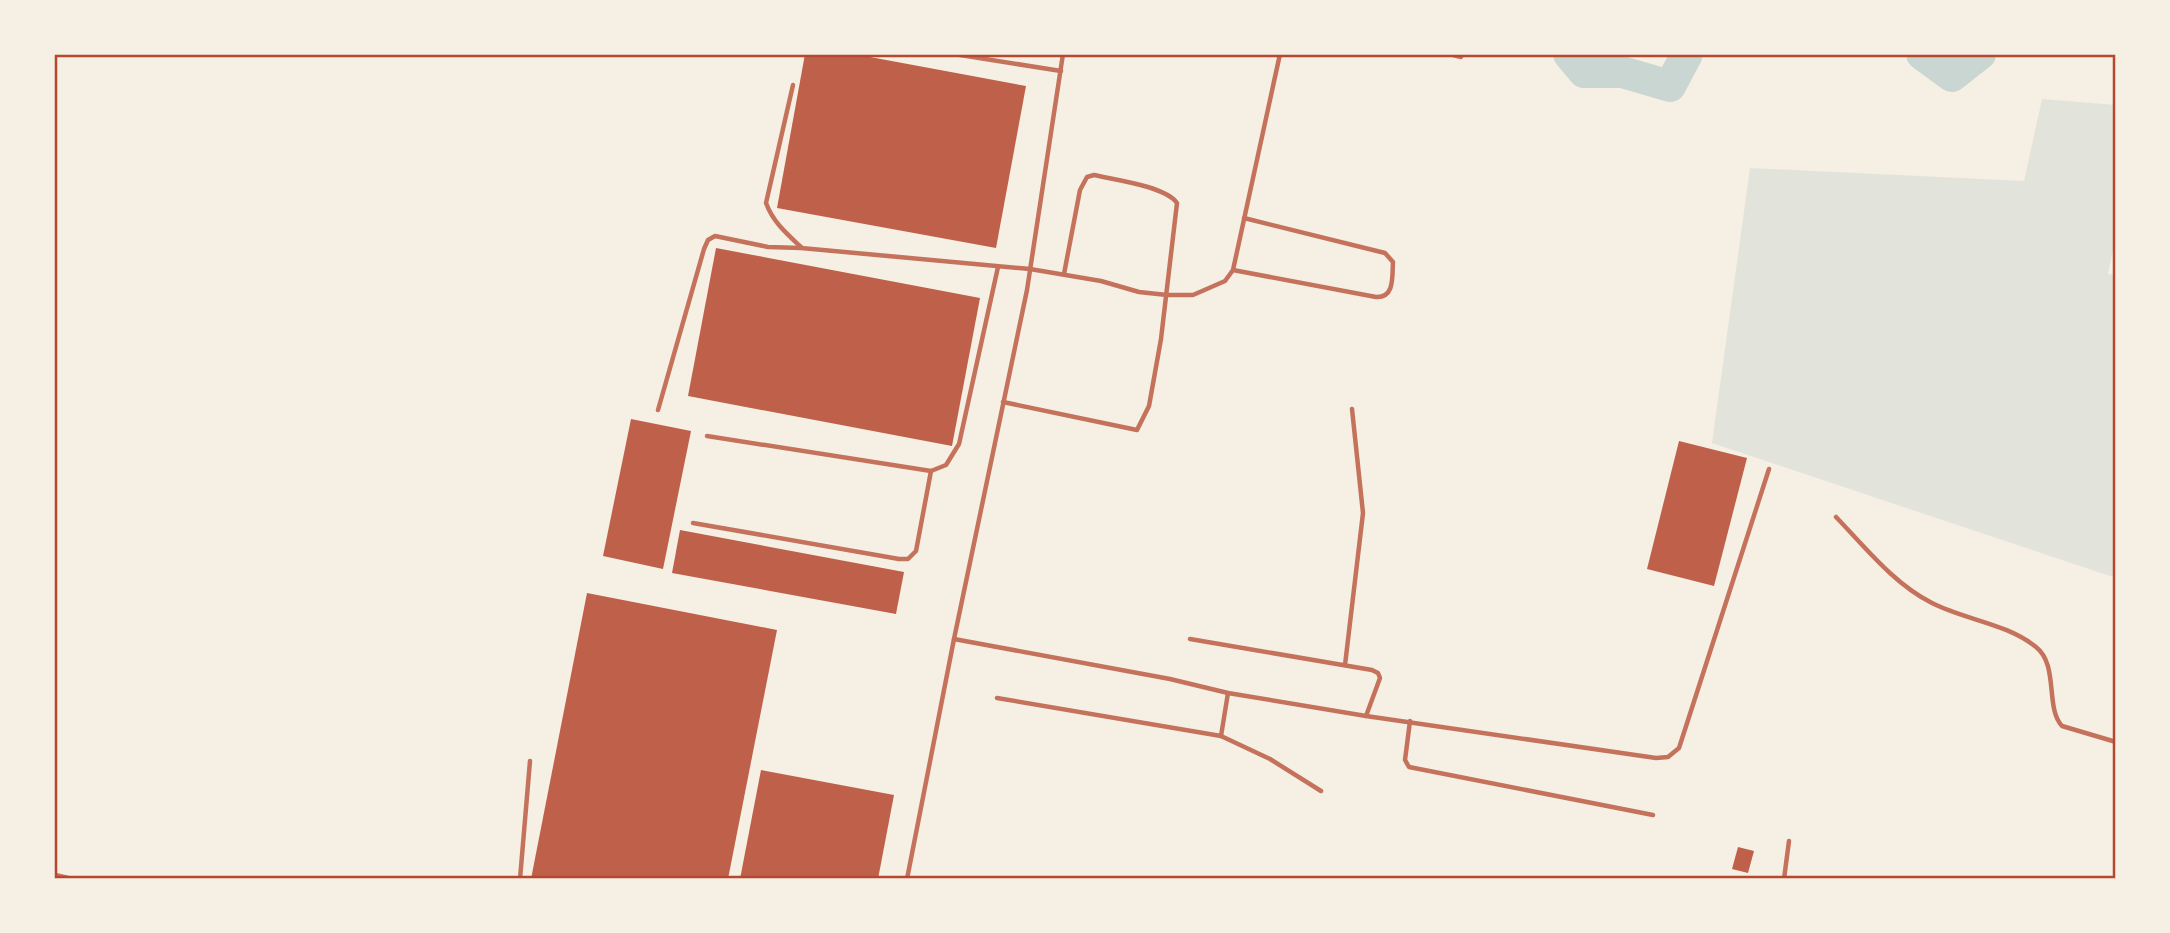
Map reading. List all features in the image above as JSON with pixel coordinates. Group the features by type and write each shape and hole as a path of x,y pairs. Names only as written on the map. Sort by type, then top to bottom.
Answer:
{"street":[{"path":"54,876 67,879"}],"lane":[{"path":"954,54 1061,71"},
{"path":"907,879 1030,269 1063,54"},
{"path":"658,410 708,240 715,236 768,247 1030,269 1101,281 1139,292 1167,295 1194,295 1225,281 1233,270 1280,54"},
{"path":"1449,54 1461,57"},
{"path":"793,85 766,203 778,226 801,248"},
{"path":"1003,402 1137,430 1149,406 1167,295 1177,203 1172,197 1157,191 1094,175 1087,177 1080,190 1064,274"},
{"path":"1233,270 1376,297 1387,295 1392,282 1393,262 1385,253 1244,218"},
{"path":"707,436 931,471 946,465 959,444 998,267"},
{"path":"1345,665 1363,513 1352,410"},
{"path":"954,639 1228,693 1366,716 1656,758 1668,757 1679,748 1769,469"},
{"path":"693,523 908,559 916,551 931,471"},
{"path":"1836,517 1908,589 1933,604 2012,633 2038,648 2047,664 2056,719 2062,726 2116,742"},
{"path":"1190,639 1378,673 1380,678 1366,716"},
{"path":"1221,736 1228,693"},
{"path":"997,698 1221,736 1270,759 1321,791"},
{"path":"1410,721 1405,761 1409,767 1653,815"},
{"path":"520,879 530,761"},
{"path":"1784,879 1788,841"}],"shaded area":[{"path":"2042,99 2116,105 2116,235 2108,274 2116,275 2116,578 1712,443 1750,168 2024,181"}],"building":[{"path":"805,54 854,54 1026,86 996,248 777,208"},
{"path":"716,248 980,298 952,446 688,396"},
{"path":"631,419 691,431 663,569 603,556"},
{"path":"1679,441 1747,458 1714,586 1647,569"},
{"path":"680,530 904,572 896,614 672,573"},
{"path":"587,593 777,630 728,879 531,879"},
{"path":"761,770 894,795 878,879 740,879"},
{"path":"1738,847 1754,851 1748,873 1732,869"}],"waterway":[{"path":"1569,54 1584,72 1622,72 1670,86 1687,54"},
{"path":"1922,54 1952,76 1980,54"}]}
